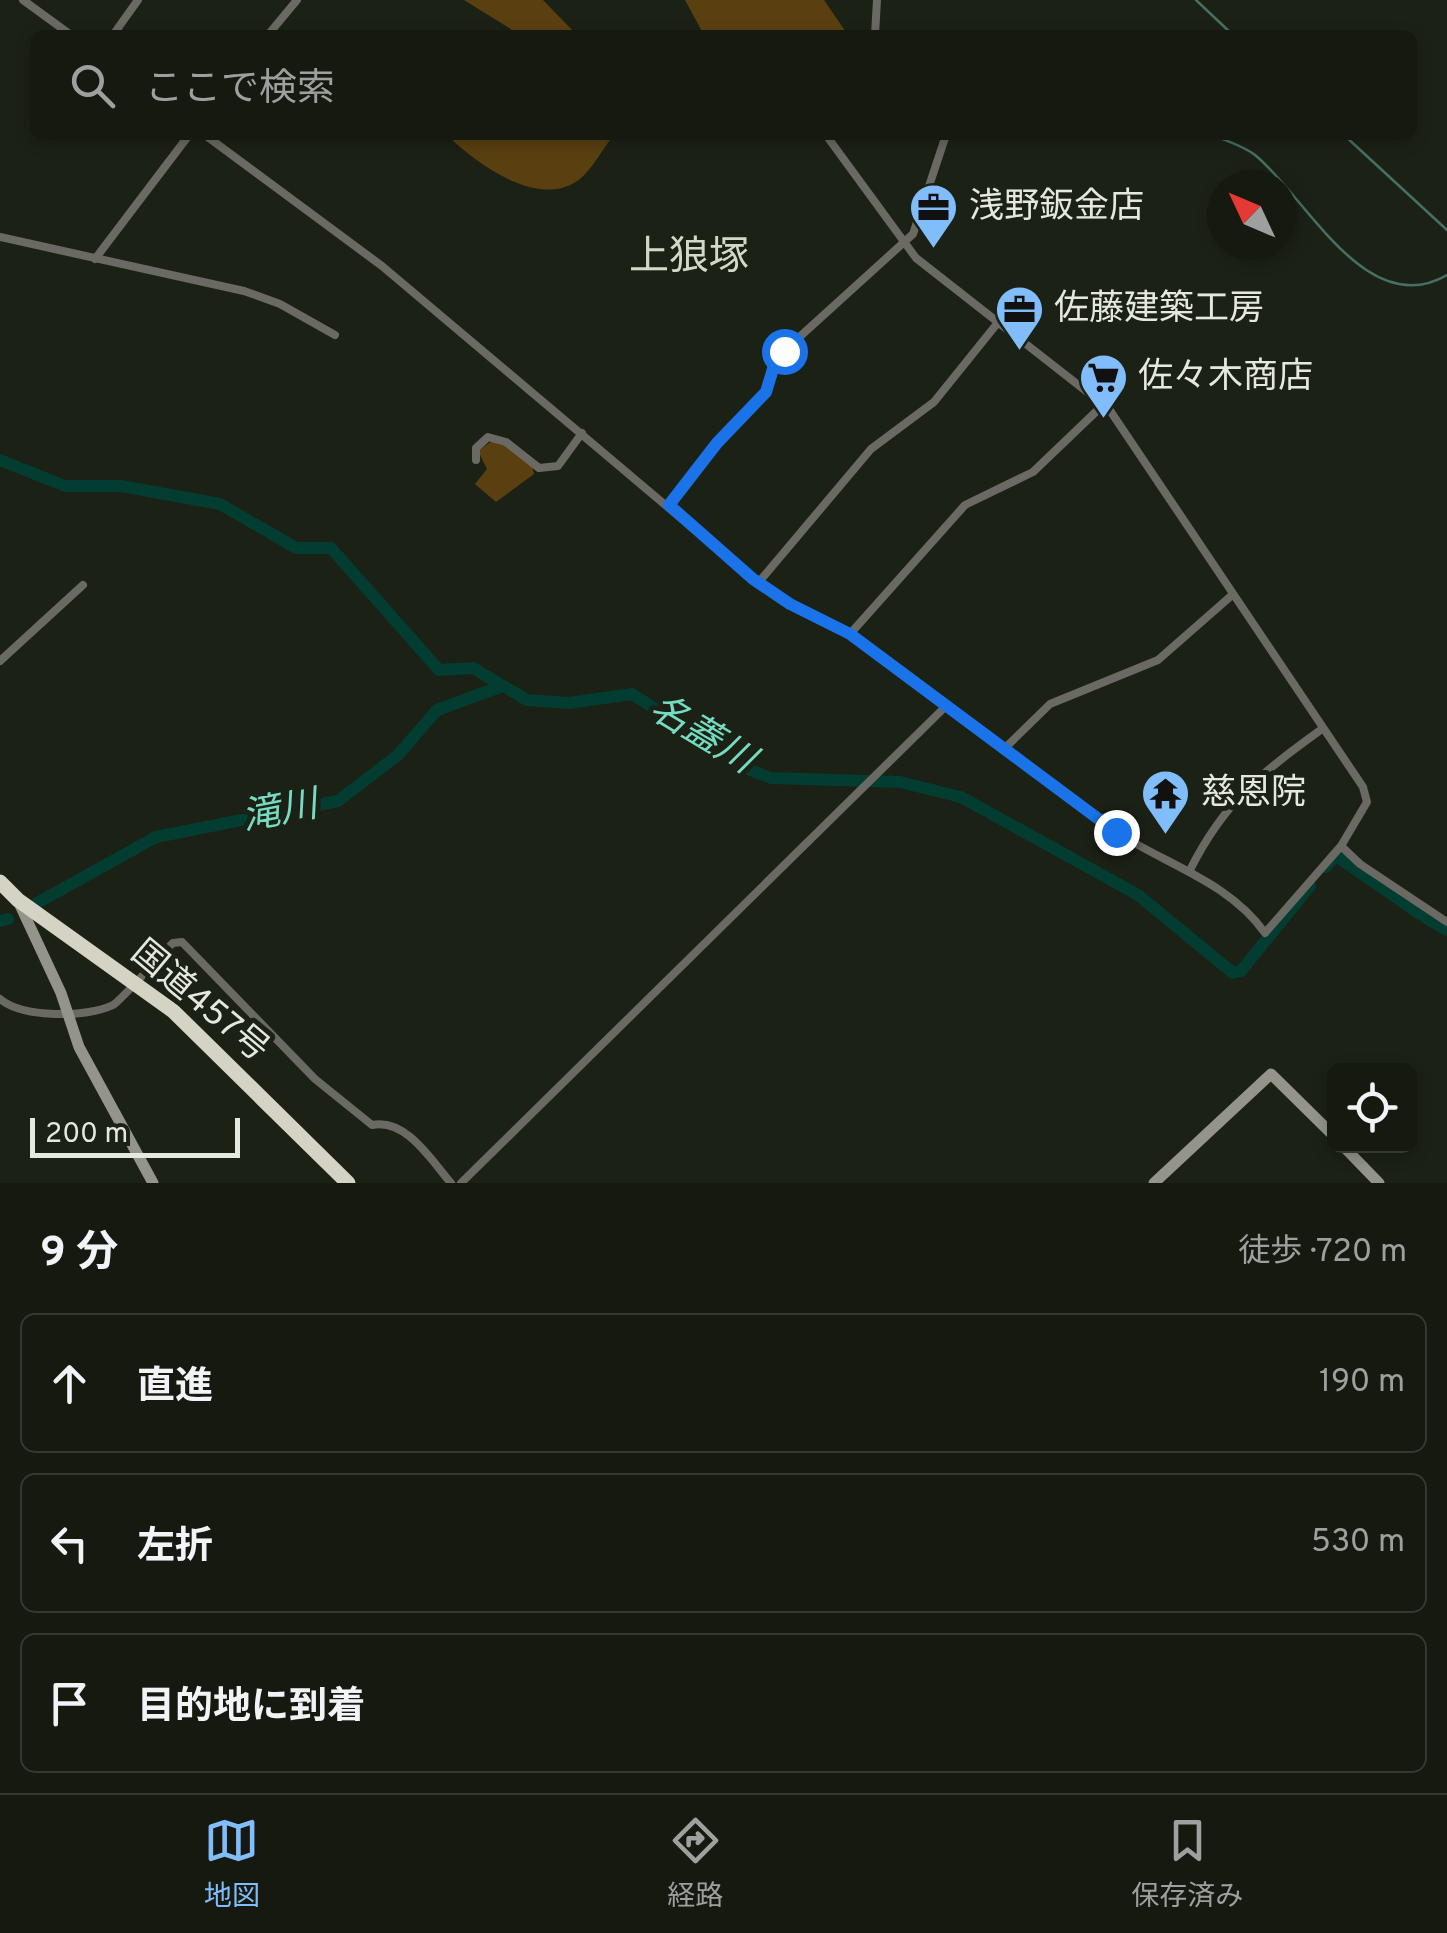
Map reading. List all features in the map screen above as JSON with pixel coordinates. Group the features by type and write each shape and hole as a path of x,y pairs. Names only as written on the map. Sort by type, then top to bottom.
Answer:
{"highway":[{"name":"国道457号","path":"0,882 18,900 173,1011 348,1183"}],"street":[{"path":"23,0 64,30"},
{"path":"117,30 138,0"},
{"path":"272,30 297,0"},
{"path":"875,30 877,0"},
{"path":"95,260 185,140"},
{"path":"212,140 382,266 759,582 850,634 1003,750 1159,860 1190,870 1244,908 1265,933 1341,846 1367,802 1363,787 1104,404 932,271 905,243 830,140"},
{"path":"669,505 717,443 766,392 776,359 848,296 884,256 905,243 925,205 944,140"},
{"path":"0,236 244,292 280,304 335,335"},
{"path":"759,582 871,449 934,402 1000,320"},
{"path":"850,634 965,505 1033,472 1104,404"},
{"path":"476,460 476,448 488,437 498,437 539,468 558,466 582,434"},
{"path":"0,662 84,585"},
{"path":"1003,750 1050,704 1158,660 1232,596"},
{"path":"461,1183 945,707"},
{"path":"1190,870 1213,824 1232,800 1322,730"},
{"path":"1341,846 1360,864 1447,922"},
{"path":"18,900 79,1048 153,1183"},
{"path":"0,1000 12,1009 67,1013 114,1004 173,943 182,942 330,1092 372,1126 384,1123 401,1130 451,1183"},
{"path":"1154,1183 1270,1074 1327,1129"},
{"path":"1350,1153 1379,1183"}],"shaded area":[{"path":"464,0 543,0 572,30 511,30"},
{"path":"685,0 824,0 845,30 701,30"},
{"path":"453,140 610,140 580,179 546,190 509,180"},
{"path":"496,438 532,466 534,474 496,502 475,484 487,469 478,451"}],"waterway":[{"path":"1196,0 1228,30"},
{"path":"1225,140 1255,155 1340,248 1364,268 1390,282 1418,285 1447,275"},
{"path":"1349,140 1447,230"},
{"name":"名蓋川","path":"0,460 65,486 121,486 220,504 296,548 331,548 439,670 473,668 527,700 569,703 632,694 750,770 771,778 900,782 961,797 1138,895 1233,973 1241,971 1310,886"},
{"name":"滝川","path":"37,903 156,837 338,801 398,755 437,710 500,687"},
{"name":"名蓋川","path":"1326,867 1335,855 1420,914"},
{"name":"名蓋川","path":"1426,918 1447,930"},
{"name":"滝川","path":"0,921 8,919"}],"place":[{"name":"浅野鈑金店","path":"934,250"},
{"name":"佐藤建築工房","path":"1019,352"},
{"name":"佐々木商店","path":"1103,420"},
{"name":"慈恩院","path":"1166,836"}],"district":[{"name":"上狼塚","path":"689,259"}],"route":[{"path":"784,351 776,359 766,392 717,443 669,505 753,579 790,604 850,634 1116,832"}]}
